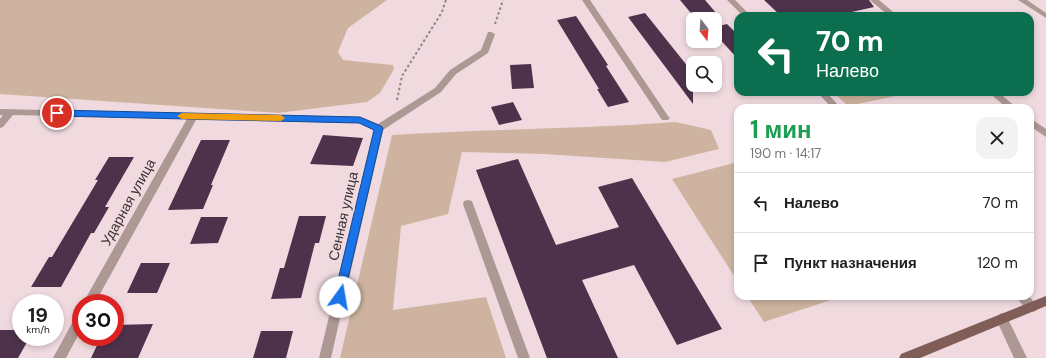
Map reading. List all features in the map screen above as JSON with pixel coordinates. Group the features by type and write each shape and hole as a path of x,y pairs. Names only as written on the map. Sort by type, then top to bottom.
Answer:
{"main road":[{"path":"905,358 1046,301"}],"street":[{"path":"586,0 665,118"},
{"path":"731,0 743,12"},
{"path":"874,0 889,12"},
{"path":"1022,0 1046,16"},
{"path":"0,112 360,120 378,128 438,90 453,72 485,51 491,34"},
{"path":"825,96 833,104"},
{"path":"997,96 1008,104"},
{"path":"0,125 12,112"},
{"name":"Ударная улица","path":"94,294 193,116"},
{"path":"1034,124 1046,134"},
{"name":"Сенная улица","path":"325,358 378,128"},
{"path":"468,204 524,358"},
{"path":"1025,300 1032,307"},
{"path":"1002,319 1021,358"},
{"path":"59,358 72,334"}],"path":[{"path":"394,118 402,76 442,12 446,0"},
{"path":"491,34 503,0"}],"shaded area":[{"path":"0,0 387,0 348,28 338,52 343,60 393,65 394,69 380,93 367,102 278,113 0,94"},
{"path":"837,96 896,96 858,104 846,104"},
{"path":"676,122 711,130 719,149 665,162 544,154 462,152 448,214 401,226 393,310 486,297 506,358 340,358 392,135"},
{"path":"734,163 734,276 672,179"},
{"path":"750,300 831,300 764,322"}],"building":[{"path":"680,0 705,0 715,12 690,12"},
{"path":"764,0 869,0 874,7 852,12 777,12"},
{"path":"645,13 686,64 686,92 693,92 693,104 628,17"},
{"path":"576,16 608,65 606,66 629,102 608,107 597,89 599,89 557,20"},
{"path":"727,24 734,31 734,55 722,42 722,25"},
{"path":"531,64 534,88 512,89 510,65"},
{"path":"513,102 522,120 499,125 491,107"},
{"path":"323,135 363,138 353,166 310,164"},
{"path":"201,140 230,140 211,185 213,185 203,209 168,210"},
{"path":"109,157 134,157 105,207 109,207 94,233 91,233 61,287 31,287 49,257 52,257 98,180 95,180"},
{"path":"518,159 556,245 619,227 598,187 632,178 722,329 677,345 634,265 582,280 618,358 547,358 476,170"},
{"path":"299,216 326,216 319,243 315,243 301,298 271,299 280,268 284,268"},
{"path":"201,217 228,217 218,243 190,244"},
{"path":"141,263 170,263 157,293 127,293"},
{"path":"153,324 138,358 91,358 97,346 124,346 124,325"},
{"path":"0,330 12,330 12,346 25,346 18,358 0,358"},
{"path":"261,331 293,331 286,358 253,358"}],"slow traffic":[{"path":"182,116 281,118"}],"route":[{"path":"57,113 360,120 378,128 340,297"}]}
